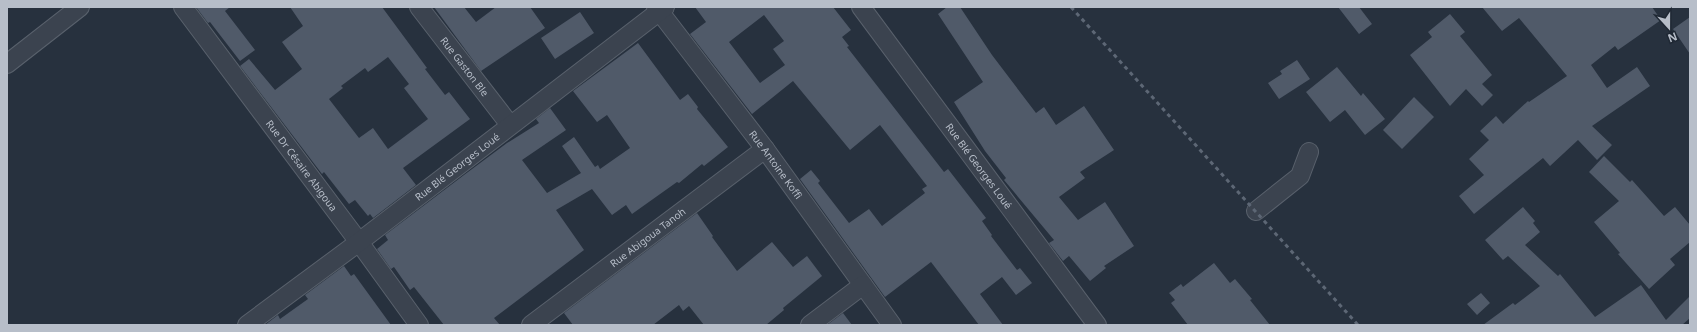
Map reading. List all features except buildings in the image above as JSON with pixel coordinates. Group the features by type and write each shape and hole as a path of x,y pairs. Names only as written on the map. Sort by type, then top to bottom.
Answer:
{"street":[{"path":"7,64 80,7"},
{"name":"Rue Dr Césaire Abigoua","path":"183,7 359,242 419,325"},
{"name":"Rue Gaston Ble","path":"420,7 510,125"},
{"name":"Rue Blé Georges Loué","path":"861,7 1097,325"},
{"name":"Rue Blé Georges Loué","path":"247,325 359,242 660,9"},
{"name":"Rue Antoine Koffi","path":"660,9 765,149 892,325"},
{"name":"Rue Abigoua Tanoh","path":"531,325 765,149"},
{"path":"1256,211 1300,176 1309,152"},
{"path":"810,325 863,285"}],"railway":[{"path":"1071,7 1358,325"}]}
